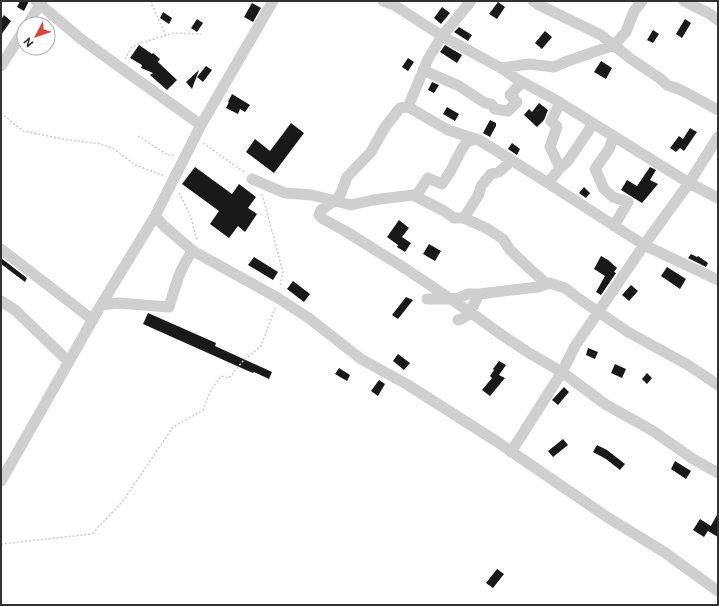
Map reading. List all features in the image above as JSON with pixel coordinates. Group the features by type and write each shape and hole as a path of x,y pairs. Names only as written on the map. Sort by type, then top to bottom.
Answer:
{"street":[{"path":"1,481 93,320 155,216 201,125 272,1"},
{"path":"383,1 394,5 442,36 502,68 522,82 560,103 689,183 718,198"},
{"path":"408,107 428,59 442,36 471,1"},
{"path":"533,1 601,35 631,59 668,85 681,90 718,110"},
{"path":"502,68 529,64 554,67 614,45 626,32 634,11 642,1"},
{"path":"684,1 708,13 718,20"},
{"path":"32,16 39,2 81,39 201,125"},
{"path":"1,66 16,43"},
{"path":"423,70 459,86 485,103 491,104 495,109 508,112 517,102 510,95 522,82"},
{"path":"560,103 551,120 557,127 550,147 560,168"},
{"path":"718,280 644,246 548,183 478,140 448,130 408,107 400,108 385,127 371,152 347,177 341,193 335,200 321,210 319,215 323,219 352,235 470,312 524,349 562,372 604,404 652,431 693,459 718,473"},
{"path":"548,183 560,168 568,161 593,124"},
{"path":"614,136 609,149 595,169 604,189 613,197 628,202 614,226"},
{"path":"512,452 562,372 576,346 689,183 718,137"},
{"path":"416,196 428,178 442,184 463,147 467,142 475,139"},
{"path":"464,218 479,194 481,186 491,174 500,172 511,161"},
{"path":"252,179 285,193 312,195 351,205 373,200 413,195 416,196 454,218 464,218 488,229 503,239 510,250 547,284"},
{"path":"155,216 164,226 193,250 278,298 310,319 361,359 408,385 512,452 607,517 664,552 718,591"},
{"path":"1,249 93,320"},
{"path":"102,305 118,303 169,307 180,275 188,257 193,250"},
{"path":"427,300 450,299 468,294 538,287 550,282 565,288 628,332 688,365 718,385"},
{"path":"458,320 463,319 470,312 479,294"},
{"path":"1,301 15,310 70,362"}],"path":[{"path":"152,1 151,3 166,35"},
{"path":"121,68 132,47 141,43 174,33 202,34"},
{"path":"1,113 23,131 69,140 101,144 112,148 135,165 174,178 180,196 191,217 197,241 193,250"},
{"path":"138,136 168,155 186,156"},
{"path":"203,143 245,172 252,179"},
{"path":"1,544 92,534 123,501 173,427 203,410 210,392 221,376 229,378 243,361 261,346 278,298 283,272 262,193"}],"building":[{"path":"20,1 29,1 24,11 17,7"},
{"path":"498,2 505,7 497,19 489,14"},
{"path":"252,3 261,8 253,22 244,17"},
{"path":"442,7 450,13 441,24 434,18"},
{"path":"163,12 172,18 169,24 160,18"},
{"path":"4,15 11,21 1,35 1,20"},
{"path":"197,19 203,23 197,32 191,28"},
{"path":"685,19 691,23 682,38 676,34"},
{"path":"459,27 472,35 468,41 454,32"},
{"path":"653,30 659,34 653,43 647,40"},
{"path":"545,31 552,37 542,49 535,43"},
{"path":"139,45 160,59 158,62 177,80 167,90 150,75 153,73 141,68 142,65 130,58"},
{"path":"445,45 462,55 457,63 440,52"},
{"path":"408,58 414,62 408,71 402,67"},
{"path":"601,61 612,68 606,79 594,72"},
{"path":"206,66 212,70 203,82 197,77"},
{"path":"199,70 192,89 186,82"},
{"path":"432,82 439,85 434,93 428,90"},
{"path":"232,94 250,105 245,112 240,109 238,114 226,108"},
{"path":"539,103 548,110 544,120 537,127 524,115 529,109 532,112"},
{"path":"447,107 459,114 455,121 443,114"},
{"path":"490,120 496,123 496,126 490,137 483,133"},
{"path":"291,123 304,133 274,173 246,152 255,139 270,151"},
{"path":"690,128 697,132 684,151 680,148 676,152 670,148 679,136 683,139"},
{"path":"512,143 520,149 517,155 508,149"},
{"path":"195,167 232,194 239,184 256,197 248,208 257,214 245,232 238,226 229,238 210,224 219,211 182,184"},
{"path":"650,167 656,170 650,180 658,184 642,203 621,190 627,180 637,186"},
{"path":"584,187 590,193 586,198 579,193"},
{"path":"399,220 409,228 402,237 411,243 405,252 397,247 398,245 387,237"},
{"path":"429,244 441,251 435,261 423,254"},
{"path":"691,254 697,257 698,256 708,263 706,267 688,258"},
{"path":"601,256 617,268 614,272 616,273 601,295 596,292 605,276 594,269"},
{"path":"254,257 278,272 273,280 248,265"},
{"path":"1,258 27,278 25,282 1,264"},
{"path":"667,267 686,279 680,289 661,276"},
{"path":"293,281 310,294 304,302 287,289"},
{"path":"631,285 638,291 629,301 622,295"},
{"path":"406,297 413,300 398,319 392,315"},
{"path":"148,313 216,343 215,346 272,372 269,379 143,324"},
{"path":"588,348 598,352 595,359 586,355"},
{"path":"398,354 410,363 404,370 393,361"},
{"path":"499,361 506,365 499,375 505,378 490,396 482,390 492,378 490,376"},
{"path":"615,364 626,369 622,378 611,373"},
{"path":"339,368 350,375 347,381 335,374"},
{"path":"647,373 652,378 647,384 642,379"},
{"path":"379,380 385,384 378,396 371,391"},
{"path":"564,387 569,392 558,405 552,400"},
{"path":"563,439 568,445 553,457 548,451"},
{"path":"597,445 607,450 625,464 620,470 606,459 593,452"},
{"path":"675,461 691,471 686,479 671,469"},
{"path":"718,513 718,537 708,531"},
{"path":"700,519 711,526 704,537 693,530"},
{"path":"497,569 504,574 493,588 486,583"}]}
